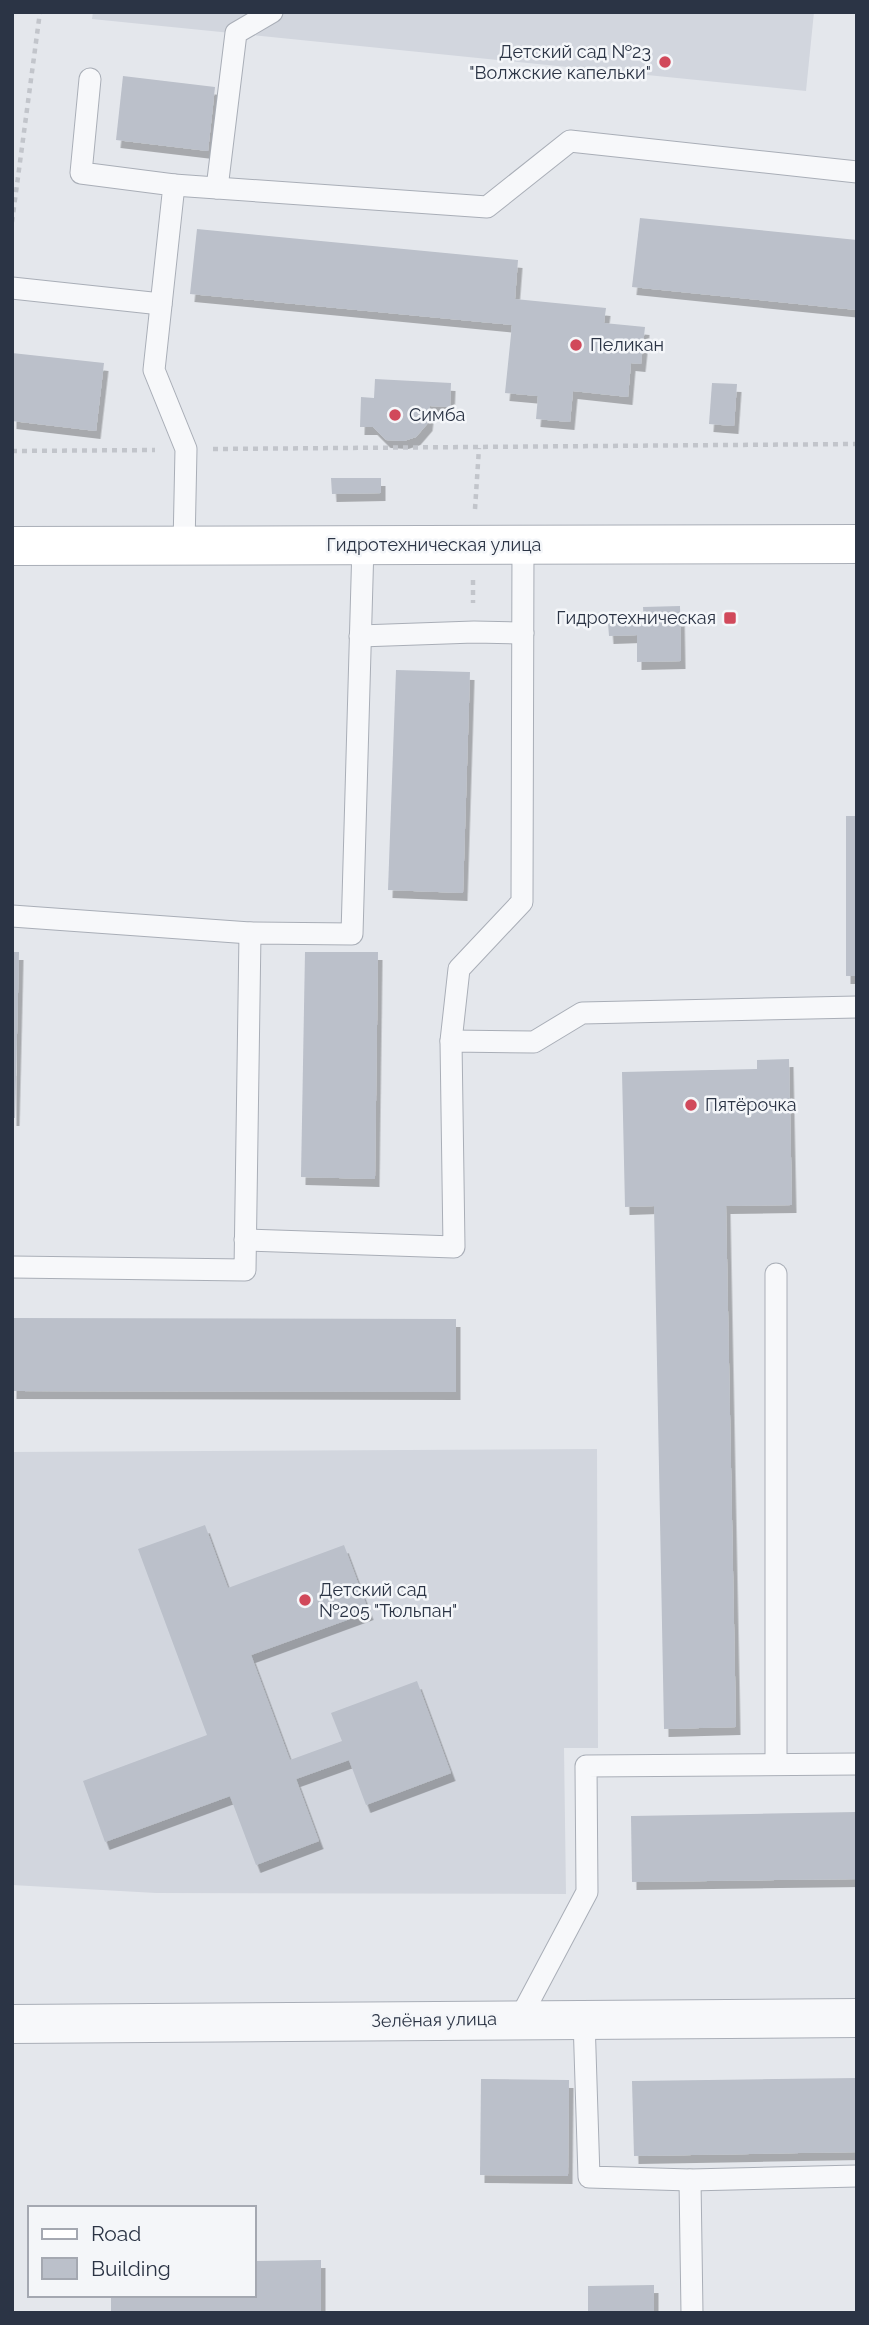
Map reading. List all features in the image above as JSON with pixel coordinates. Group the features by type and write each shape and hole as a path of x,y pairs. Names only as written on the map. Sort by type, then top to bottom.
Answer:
{"main road":[{"name":"Гидротехническая улица","path":"12,546 857,544"}],"street":[{"name":"Зелёная улица","path":"12,2024 857,2018"}],"lane":[{"path":"217,188 236,33 272,12"},
{"path":"90,79 81,173 174,185 487,207 570,141 857,172"},
{"path":"174,185 155,370 186,449 184,546"},
{"path":"12,288 161,304"},
{"path":"12,916 250,933 352,934 363,545"},
{"path":"245,1240 454,1247 451,1041 458,969 522,902 523,545"},
{"path":"360,636 474,632 523,634"},
{"path":"12,1267 244,1270 250,933"},
{"path":"451,1041 534,1042 582,1013 857,1007"},
{"path":"776,1275 776,1764"},
{"path":"519,2020 587,1892 586,1766 857,1763"},
{"path":"584,2019 589,2177 690,2180 857,2176"},
{"path":"690,2180 692,2313"}],"path":[{"path":"12,222 40,12"},
{"path":"12,452 857,444"}],"shaded area":[{"name":"Детский сад №23 \"Волжские капельки\"","path":"93,12 814,12 806,91 92,19"},
{"name":"Детский сад №205 \"Тюльпан\"","path":"597,1449 598,1748 564,1748 566,1894 156,1893 12,1885 12,1452"}],"building":[{"path":"123,76 215,87 208,151 116,140"},
{"path":"640,218 857,240 857,310 632,287"},
{"path":"197,229 518,260 515,299 606,308 604,323 645,327 641,364 631,363 628,397 573,391 570,422 536,419 538,396 505,393 512,325 190,294"},
{"path":"12,353 104,363 96,431 12,421"},
{"name":"Симба","path":"375,379 451,383 450,407 430,406 428,423 416,437 404,441 386,440 373,427 360,427 361,397 374,398"},
{"path":"712,383 737,384 734,426 709,424"},
{"path":"331,478 381,478 381,493 332,494"},
{"path":"680,606 681,661 637,662 637,635 609,636 608,623 644,622 643,607"},
{"path":"396,670 470,672 463,893 388,890"},
{"path":"846,816 857,816 857,976 846,976"},
{"path":"12,952 19,952 15,1118 12,1118"},
{"path":"305,952 378,952 375,1179 301,1177"},
{"path":"789,1059 792,1205 726,1206 736,1727 664,1729 654,1206 625,1207 622,1072 757,1069 757,1060"},
{"path":"12,1318 456,1319 456,1392 12,1391"},
{"path":"205,1525 228,1588 344,1545 369,1612 251,1655 290,1760 342,1741 331,1713 417,1681 451,1773 366,1805 349,1760 296,1779 319,1841 256,1865 230,1796 105,1842 83,1781 207,1735 138,1549"},
{"path":"857,1812 857,1879 632,1882 631,1816"},
{"path":"857,2078 857,2152 634,2156 632,2081"},
{"path":"481,2079 569,2080 568,2176 480,2175"},
{"path":"321,2260 321,2313 111,2313 111,2297 256,2297 256,2261"},
{"path":"654,2285 654,2313 588,2313 588,2286"}],"place":[{"name":"Детский сад №23 \"Волжские капельки\"","path":"665,62"},
{"name":"Пеликан","path":"576,345"},
{"name":"Симба","path":"395,415"},
{"name":"Гидротехническая","path":"730,618"},
{"name":"Пятёрочка","path":"691,1105"},
{"name":"Детский сад №205 \"Тюльпан\"","path":"305,1600"}]}
